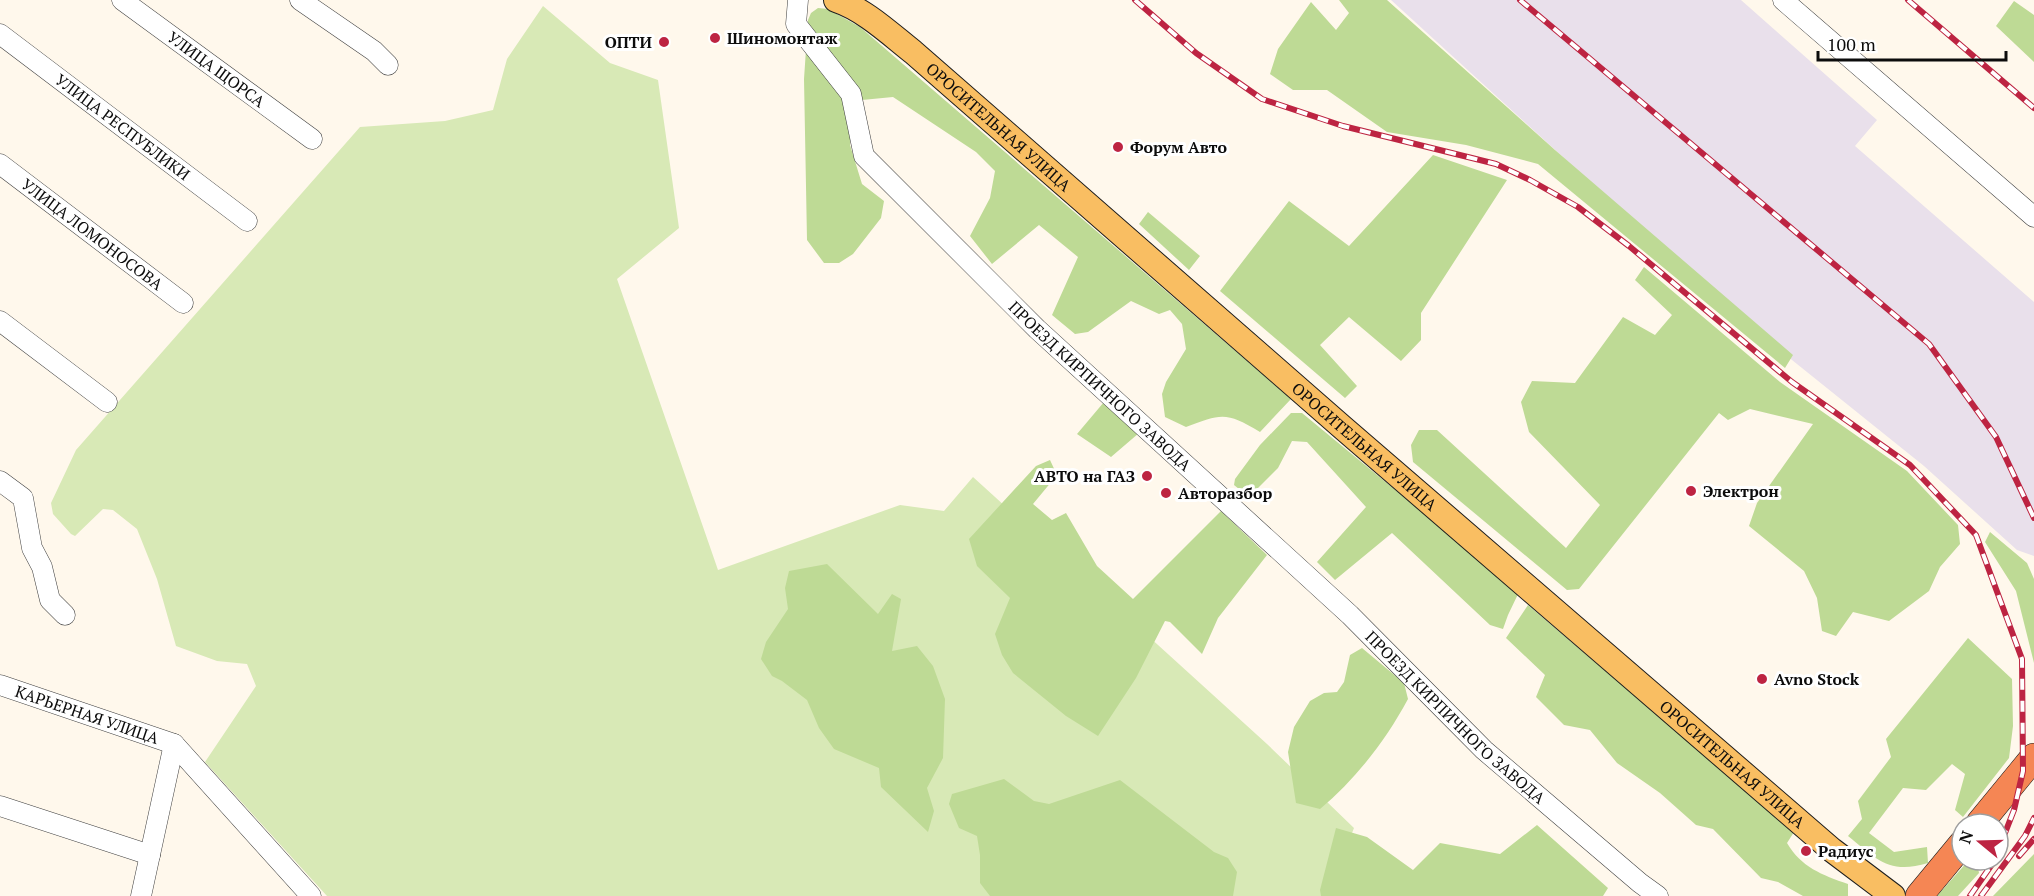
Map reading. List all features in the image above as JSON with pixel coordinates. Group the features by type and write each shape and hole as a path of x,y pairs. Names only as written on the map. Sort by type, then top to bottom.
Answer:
{"highway":[{"path":"1988,812 2034,757"},
{"path":"1919,896 1950,859"}],"main road":[{"name":"ОРОСИТЕЛЬНАЯ УЛИЦА","path":"836,0 847,4 871,20 913,52 1823,843 1893,896"}],"street":[{"name":"УЛИЦА ЩОРСА","path":"122,0 312,139"},
{"path":"300,0 375,51 388,65"},
{"name":"ПРОЕЗД КИРПИЧНОГО ЗАВОДА","path":"798,0 796,24 851,94 864,156 1037,329 1350,615 1484,750 1658,896"},
{"path":"1783,0 2034,217"},
{"name":"УЛИЦА РЕСПУБЛИКИ","path":"0,34 247,221"},
{"name":"УЛИЦА ЛОМОНОСОВА","path":"0,164 183,303"},
{"path":"0,321 107,402"},
{"path":"0,481 23,498 32,548 42,567 50,600 65,615"},
{"name":"КАРЬЕРНАЯ УЛИЦА","path":"0,685 174,744"},
{"path":"141,896 174,744"},
{"path":"174,744 311,896"},
{"path":"0,806 150,855"}],"shaded area":[{"path":"1391,0 1741,0 1877,120 1855,146 2034,302 2034,556 2017,550 1924,466 1736,315"}],"green space":[{"path":"1339,0 1387,0 1555,150 1793,355 1785,368 1538,164 1466,145 1387,132 1327,90 1293,90 1270,74 1278,49 1311,2 1336,30 1349,13"},
{"path":"2014,1 2034,15 2034,62 1996,26"},
{"path":"543,6 610,63 658,80 679,228 617,279 718,570 900,505 944,511 973,477 1267,744 1354,828 1327,896 327,896 205,762 256,686 247,664 217,661 176,646 157,579 137,529 113,510 103,509 75,536 53,514 51,503 76,450 360,127 445,121 493,110 507,59"},
{"path":"818,8 828,9 860,27 1291,399 1260,432 1232,418 1217,417 1186,427 1165,417 1162,394 1166,382 1186,349 1182,324 1170,310 1159,314 1131,301 1088,332 1075,334 1052,315 1078,257 1039,225 992,264 970,236 990,198 995,171 976,152 893,97 862,100 851,124 850,145 862,184 884,201 881,218 853,254 839,263 824,263 807,240 804,79 808,20 811,13"},
{"path":"1433,155 1507,180 1421,313 1421,340 1401,361 1349,317 1320,345 1357,386 1345,398 1220,291 1289,201 1349,246"},
{"path":"1148,212 1200,256 1189,270 1139,224"},
{"path":"1644,267 1780,382 1907,471 1958,525 1960,544 1940,567 1929,591 1889,621 1853,612 1836,636 1822,631 1817,598 1804,571 1749,526 1757,503 1813,424 1750,409 1728,420 1719,413 1579,589 1567,590 1413,462 1411,445 1419,430 1437,430 1566,548 1600,505 1529,432 1521,402 1532,381 1575,383 1623,317 1655,335 1672,315 1635,280"},
{"path":"1104,402 1139,433 1111,457 1077,434"},
{"path":"1291,413 1302,413 1519,592 1503,629 1490,625 1392,533 1335,580 1317,562 1366,507 1307,442 1292,441 1278,468 1249,497 1234,485 1235,479 1260,445"},
{"path":"1050,460 1057,475 1033,504 1052,520 1066,513 1097,566 1133,599 1221,511 1267,555 1218,618 1202,654 1170,622 1165,621 1136,678 1098,736 1066,716 1013,673 1002,655 995,634 1010,598 977,566 969,539 1036,466"},
{"path":"1990,532 2027,563 2034,579 2034,663 2016,591 1985,542"},
{"path":"827,564 878,614 892,594 901,599 892,651 917,646 933,666 945,699 943,758 927,788 934,811 928,832 881,787 879,768 834,749 819,728 807,700 772,676 761,659 766,642 788,609 785,588 789,571"},
{"path":"1528,605 1794,832 1787,843 1793,851 1813,869 1848,884 1848,896 1803,896 1778,882 1761,878 1713,829 1696,825 1660,793 1617,763 1590,730 1564,725 1536,697 1545,675 1506,638"},
{"path":"1968,638 2012,679 2013,726 2009,758 1967,812 1955,810 1965,774 1952,764 1926,790 1903,788 1869,833 1894,852 1927,847 1928,863 1903,867 1884,863 1848,836 1862,819 1858,801 1891,757 1886,739"},
{"path":"1362,648 1404,683 1408,699 1390,729 1346,785 1320,809 1296,803 1288,752 1294,727 1310,701 1324,693 1337,692 1344,682 1350,655"},
{"path":"1004,779 1034,801 1049,804 1120,780 1214,852 1228,858 1237,872 1233,896 990,896 980,883 977,836 959,828 949,804 952,794"},
{"path":"1537,825 1608,888 1603,896 1321,896 1320,890 1336,828 1367,837 1413,870 1440,843 1500,854"},
{"path":"2034,854 2034,896 1993,896"},
{"path":"1958,872 1979,872 1958,896 1937,896"}],"railway":[{"path":"1135,0 1196,53 1262,99 1343,126 1496,164 1578,207 1629,246 1792,382 1910,465 1976,535 2022,659 2023,771 2010,820"},
{"path":"1520,0 1929,344 1996,437 2034,518"},
{"path":"1908,0 2034,108"},
{"path":"1981,896 2025,836 2034,818"},
{"path":"2019,856 2034,839"},
{"path":"1970,896 1987,872"}],"place":[{"name":"Шиномонтаж","path":"715,38"},
{"name":"ОПТИ","path":"664,42"},
{"name":"Форум Авто","path":"1118,147"},
{"name":"АВТО на ГАЗ","path":"1147,476"},
{"name":"Электрон","path":"1691,491"},
{"name":"Авторазбор","path":"1166,493"},
{"name":"Avno Stoсk","path":"1762,679"},
{"name":"Радиус","path":"1806,851"}]}
